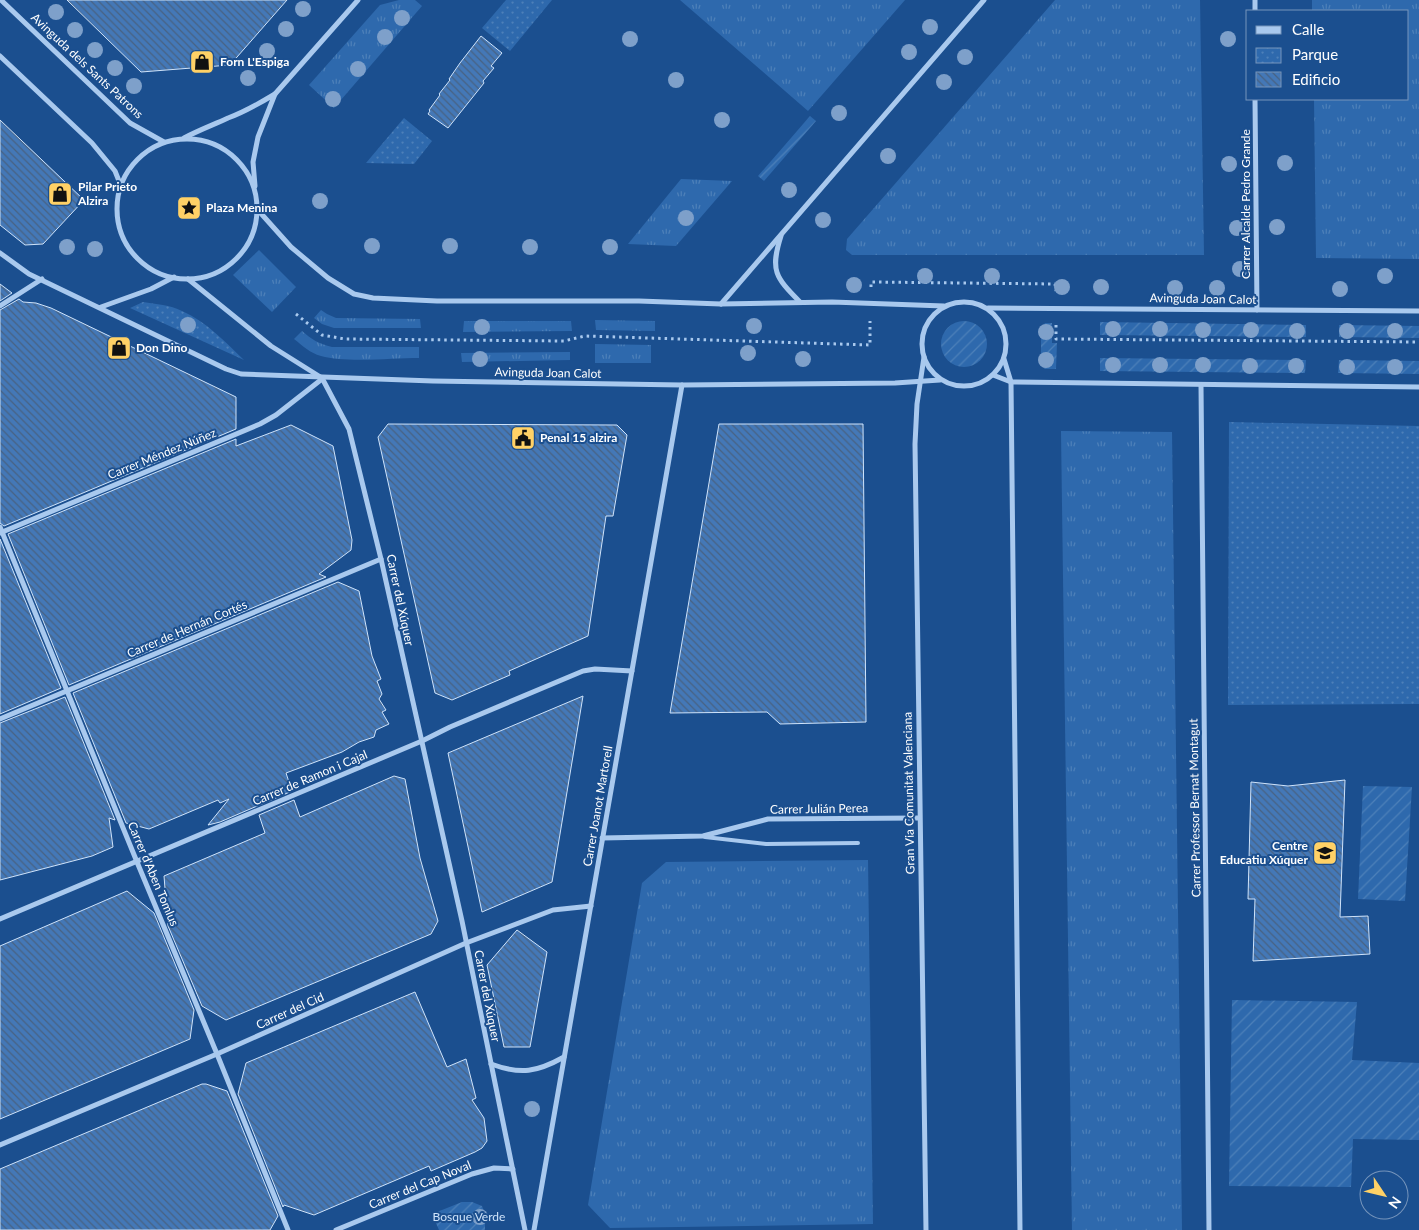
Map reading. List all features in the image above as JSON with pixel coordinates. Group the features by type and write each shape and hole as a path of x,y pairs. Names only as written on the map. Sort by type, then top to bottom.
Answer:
{"street":[{"name":"Avinguda dels Sants Patrons","path":"1,0 130,123 164,142"},
{"path":"255,191 248,173 236,158 221,147 203,140 184,138 164,142 149,150 128,172 121,186 117,203 118,220 123,236 131,251 143,263 158,272 174,278 188,279 203,277 231,263 242,252 256,224 257,209 253,162 262,124 275,94 358,0"},
{"path":"721,304 984,0"},
{"path":"0,56 92,143 116,171 121,186"},
{"path":"184,138 202,128 255,106 275,94"},
{"name":"Carrer Alcalde Pedro Grande","path":"1255,100 1257,310"},
{"path":"257,209 291,247 328,278 354,294 373,298 437,301 639,301 721,304 800,302 944,306"},
{"path":"782,233 777,250 775,268 782,284 800,302"},
{"path":"0,253 19,268 226,369 241,374 322,378"},
{"path":"101,307 151,289 174,278"},
{"path":"0,306 42,279"},
{"path":"188,279 271,346 322,378"},
{"path":"955,302 977,303 988,308 998,318 1004,331 1006,345 1004,359 994,375 981,383 968,386 954,385 940,380 930,370 924,357 922,342 925,328 933,316 944,306 955,302"},
{"name":"Avinguda Joan Calot","path":"988,308 1419,311"},
{"name":"Gran Via Comunitat Valenciana","path":"924,357 916,404 914,444 926,1230"},
{"path":"1004,359 1011,382 1020,1230"},
{"path":"994,375 1011,382 1419,387"},
{"name":"Avinguda Joan Calot","path":"322,378 682,385 940,380"},
{"name":"Carrer Méndez Núñez","path":"1,530 260,424 276,415 322,378"},
{"name":"Carrer del Xúquer","path":"322,378 349,429 381,559 466,943 526,1230"},
{"name":"Carrer Joanot Martorell","path":"534,1230 682,385"},
{"name":"Carrer Professor Bernat Montagut","path":"1201,385 1209,1230"},
{"name":"Carrer d'Aben Tomlus","path":"1,530 218,1054 288,1230"},
{"name":"Carrer de Hernán Cortés","path":"0,719 381,559"},
{"name":"Carrer de Ramon i Cajal","path":"0,919 583,671 595,669 632,671"},
{"name":"Carrer Julián Perea","path":"602,838 703,836 768,819 919,818"},
{"name":"Carrer del Cid","path":"0,1145 218,1054 466,943 553,910 591,906"},
{"path":"491,1064 508,1070 526,1071 550,1065 564,1057"},
{"name":"Carrer del Cap Noval","path":"336,1230 472,1174 494,1168 513,1169"}],"lane":[{"path":"350,0 352,6"},
{"path":"703,836 766,844 858,843"}],"path":[{"path":"296,314 322,335 345,339 564,341 585,336 870,345 871,282 1055,284 1056,339 1419,342"}],"green space":[{"path":"399,0 415,0 422,6 334,108 309,85 380,5"},
{"path":"506,0 552,0 510,51 482,28"},
{"path":"680,0 905,0 808,111"},
{"path":"1055,0 1200,0 1204,255 852,255 846,250 847,239"},
{"path":"1312,0 1419,0 1419,259 1316,258 1314,100 1409,100 1409,10 1312,10"},
{"path":"810,116 816,121 764,181 758,176"},
{"path":"404,118 432,141 414,164 366,163"},
{"path":"681,179 732,181 676,246 628,244"},
{"path":"259,250 296,287 272,312 233,275"},
{"path":"143,302 173,307 200,321 244,360 130,308"},
{"path":"321,310 336,318 420,319 421,328 334,328 322,324 314,318"},
{"path":"595,320 655,321 655,331 596,330"},
{"path":"464,321 571,321 572,331 463,332"},
{"path":"959,321 969,321 983,331 987,344 983,357 977,363 969,367 959,367 945,357 941,349 941,339 951,325"},
{"path":"1100,322 1306,325 1306,337 1100,335"},
{"path":"1045,323 1052,323 1052,343 1057,343 1056,369 1045,369 1041,365 1041,329"},
{"path":"1339,325 1419,326 1419,338 1339,337"},
{"path":"302,331 316,341 332,347 419,347 419,358 356,360 321,356 310,351 294,339"},
{"path":"595,344 651,345 651,363 595,363"},
{"path":"570,352 570,360 462,362 461,353"},
{"path":"1100,358 1306,360 1305,373 1100,371"},
{"path":"1339,360 1419,361 1419,374 1338,373"},
{"path":"1229,422 1419,426 1419,704 1228,705"},
{"path":"1061,431 1172,432 1182,1230 1072,1230"},
{"path":"1363,786 1412,787 1405,901 1358,899"},
{"path":"868,860 873,1224 610,1228 588,1205 642,883 666,862"},
{"path":"1232,1000 1357,1002 1352,1060 1419,1063 1419,1140 1353,1139 1351,1187 1229,1186"},
{"name":"Bosque Verde","path":"462,1202 472,1202 482,1206 485,1214 485,1230 439,1230 432,1214"}],"building":[{"path":"67,0 287,0 230,65 141,72"},
{"path":"481,36 502,53 491,66 494,68 483,81 484,83 448,128 428,114 429,110 460,63"},
{"path":"0,120 84,200 43,244 25,245 0,225"},
{"path":"0,284 12,293 0,301"},
{"path":"19,299 23,302 36,303 51,308 236,397 236,429 4,526 0,523 0,310"},
{"path":"388,424 617,425 627,435 613,516 606,516 588,636 509,671 510,675 452,700 435,693 378,437"},
{"path":"719,424 863,424 866,722 780,724 767,712 670,713"},
{"path":"291,425 333,446 352,540 351,550 319,574 326,577 69,685 8,534 236,439 236,446"},
{"path":"0,539 61,688 0,714"},
{"path":"338,582 359,591 372,656 381,679 377,681 382,694 379,699 386,710 382,712 389,724 376,730 374,737 359,742 342,752 286,773 292,791 220,822 208,825 229,799 220,803 218,800 149,829 126,823 73,693"},
{"path":"583,696 552,882 482,912 448,753"},
{"path":"65,697 115,820 109,818 113,847 92,856 0,880 0,723"},
{"path":"394,776 405,779 420,858 438,921 431,934 226,1020 202,1006 168,926 164,876 265,833 259,815 294,800 300,817"},
{"path":"1345,780 1340,917 1368,916 1370,954 1253,961 1255,899 1248,899 1251,782 1288,786"},
{"path":"127,891 154,913 194,1010 190,1039 0,1119 0,946"},
{"path":"517,930 547,952 530,1047 504,1047 487,965"},
{"path":"415,992 447,1067 466,1059 476,1098 472,1100 484,1118 487,1141 482,1148 475,1152 431,1171 429,1166 314,1215 284,1205 283,1207 238,1094 246,1063"},
{"path":"202,1084 227,1091 278,1216 270,1230 0,1230 0,1169"}],"place":[{"name":"Forn L'Espiga","path":"202,62"},
{"name":"Pilar Prieto Alzira","path":"60,194"},
{"name":"Plaza Menina","path":"189,208"},
{"name":"Don Dino","path":"119,348"},
{"name":"Penal 15 alzira","path":"523,438"},
{"name":"Centre Educatiu Xúquer","path":"1325,853"}]}
